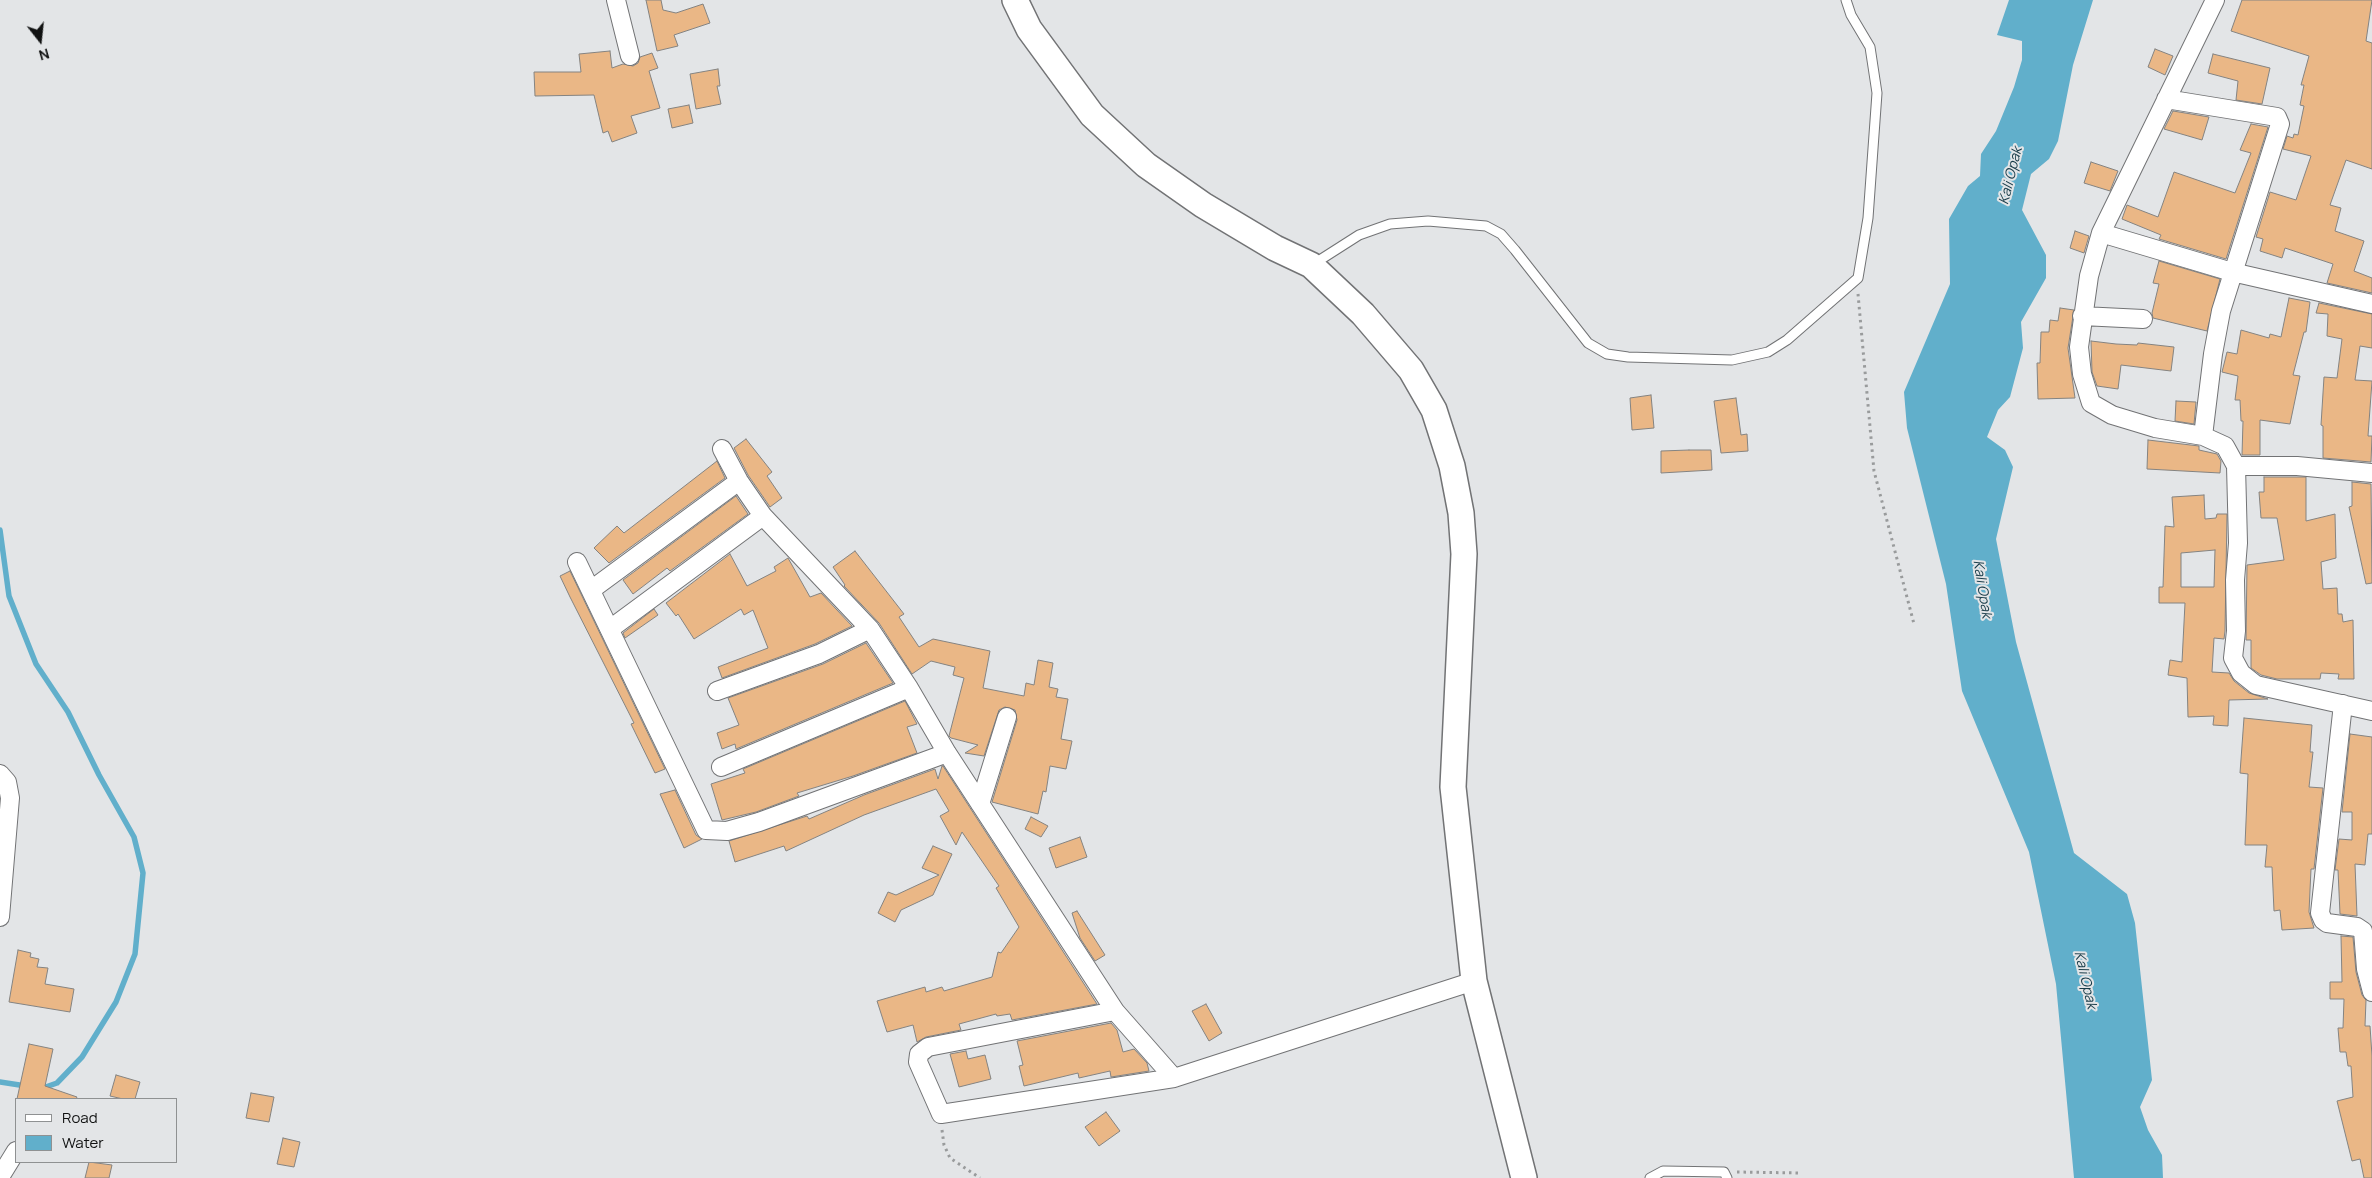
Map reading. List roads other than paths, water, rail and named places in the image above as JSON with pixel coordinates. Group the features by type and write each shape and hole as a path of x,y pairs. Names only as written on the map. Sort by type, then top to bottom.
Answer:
{"street":[{"path":"616,0 630,56"},
{"path":"1015,0 1029,28 1092,115 1146,165 1203,205 1275,248 1312,265 1363,314 1411,370 1434,410 1452,466 1461,513 1464,554 1453,787 1474,981 1524,1178"},
{"path":"2215,0 2102,233 2089,276 2082,316 2079,347 2082,374 2091,403 2112,416 2155,428 2203,436 2225,446 2236,466 2238,543 2235,580 2236,631 2233,658 2241,673 2256,685 2372,710"},
{"path":"2166,99 2277,117 2280,124 2232,272 2213,354 2203,436"},
{"path":"2102,233 2232,272 2372,304"},
{"path":"2082,316 2143,319"},
{"path":"722,449 739,481 763,516 870,629 909,688 947,753 1115,1011 1174,1078"},
{"path":"2236,466 2319,467 2372,473"},
{"path":"592,590 739,481"},
{"path":"610,629 763,516"},
{"path":"577,562 706,830 727,831 759,822 947,753"},
{"path":"717,691 820,654 870,629"},
{"path":"721,767 909,688"},
{"path":"2342,704 2320,913 2323,920 2327,923 2357,927 2363,931 2366,968 2372,992"},
{"path":"980,804 1007,717"},
{"path":"0,774 6,782 10,798 0,917"},
{"path":"1115,1011 923,1050 919,1054 918,1062 941,1114 1174,1078 1474,981"}],"lane":[{"path":"1312,265 1359,235 1390,224 1410,221 1463,222 1486,226 1500,234 1516,250 1588,343 1607,354 1628,357 1732,360 1768,352 1787,340 1858,278 1868,218 1877,93 1870,47 1851,14 1846,0"},
{"path":"1650,1178 1663,1171 1726,1175"}],"water":[{"name":"Kali Opak","path":"2009,0 2093,0 2073,65 2058,141 2049,159 2031,174 2022,210 2046,255 2046,278 2021,322 2023,348 2010,397 1998,410 1987,437 2005,450 2013,467 1996,539 2016,642 2074,853 2127,894 2135,923 2152,1080 2140,1107 2148,1130 2162,1155 2163,1178 2074,1178 2056,984 2029,852 1962,691 1946,584 1907,428 1904,392 1950,284 1949,219 1968,186 1980,176 1981,154 1996,131 2014,87 2022,60 2022,41 1997,35"}],"waterway":[{"path":"0,530 9,596 36,664 68,712 99,775 134,837 143,873 135,954 116,1002 82,1057 57,1083 40,1089"},
{"path":"0,1082 26,1086"}]}
